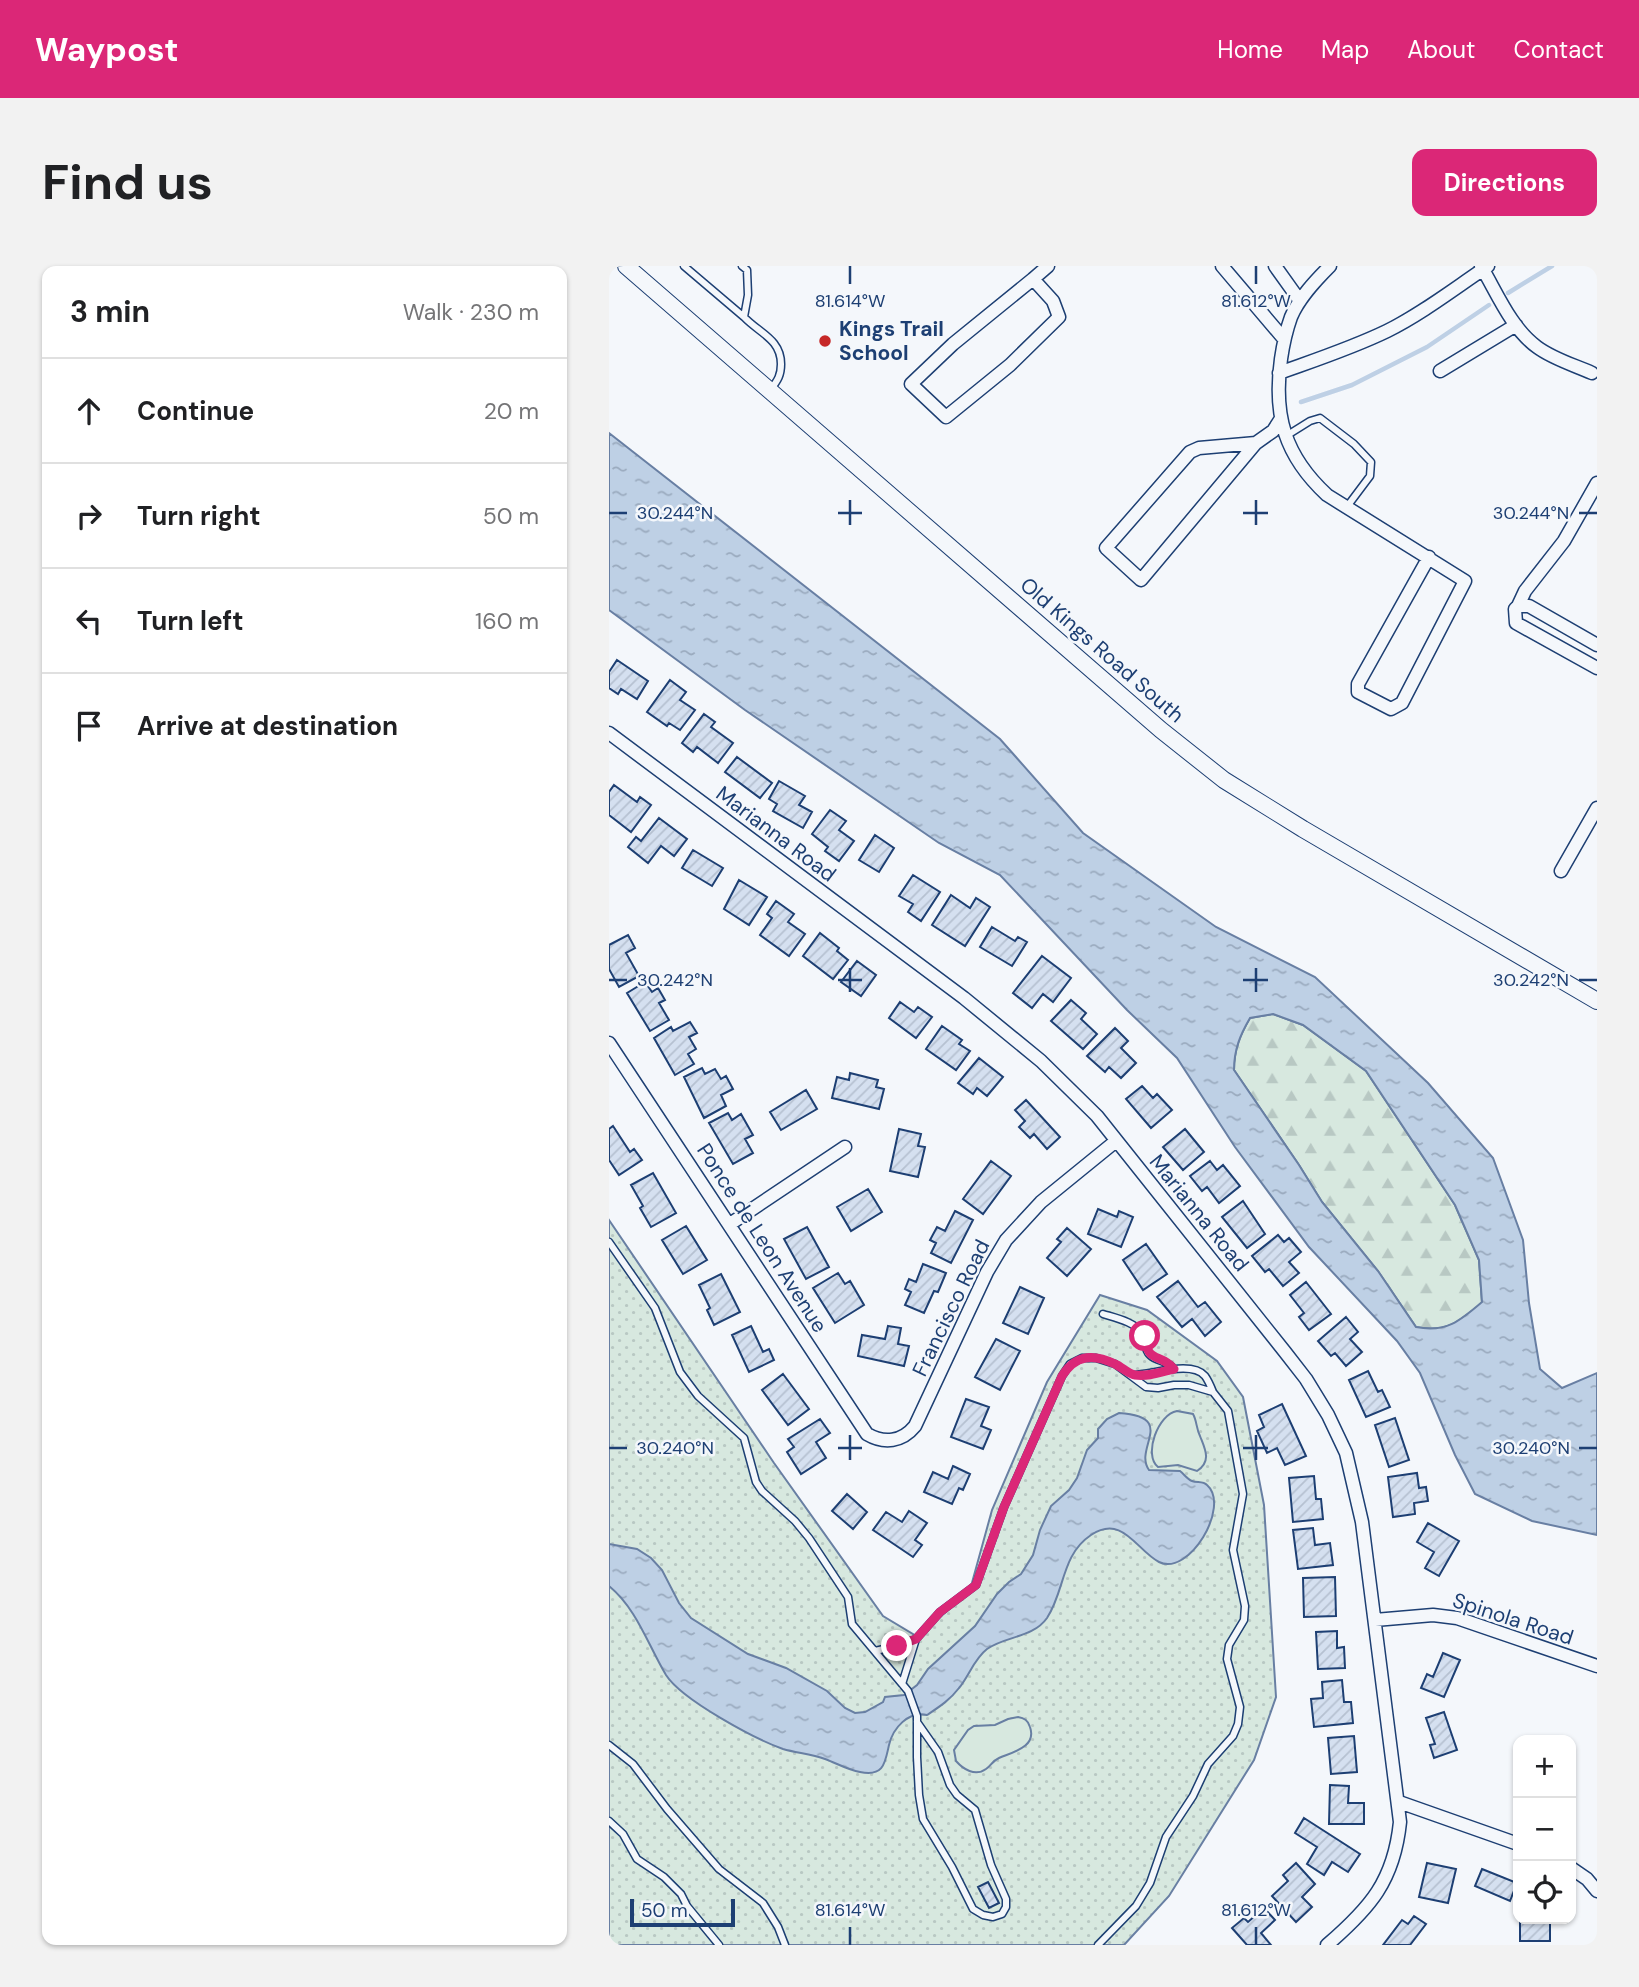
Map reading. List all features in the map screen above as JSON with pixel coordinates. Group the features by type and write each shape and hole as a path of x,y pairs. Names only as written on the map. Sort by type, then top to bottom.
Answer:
{"street":[{"name":"Old Kings Road South","path":"626,266 1161,730 1224,780 1303,830 1597,1001"},
{"path":"1033,279 1053,301 1059,317 1010,365 946,417 911,384 953,344 1048,266"},
{"path":"1222,266 1284,339"},
{"path":"1275,266 1300,301"},
{"path":"1330,266 1300,301 1284,339 1279,373 1280,420 1285,437 1294,457 1316,485 1345,508 1429,557 1465,580 1402,703 1391,709 1358,692 1358,684 1429,557"},
{"path":"1279,373 1359,344 1389,330 1484,267 1516,326 1530,341 1549,355 1592,373"},
{"path":"1440,371 1516,326"},
{"path":"1256,443 1199,448 1190,452 1106,548 1141,580 1256,443 1273,431 1280,420"},
{"path":"1597,483 1564,541 1525,591 1514,613 1516,623 1597,668"},
{"path":"1518,606 1529,606 1597,645"},
{"name":"Marianna Road","path":"609,733 1009,1033 1062,1080 1117,1141 1285,1352 1306,1379 1328,1415 1346,1453 1362,1522 1399,1802 1398,1843 1388,1875 1367,1908 1327,1945"},
{"path":"1561,871 1597,809"},
{"name":"Ponce de Leon Avenue","path":"609,1044 867,1434 876,1439 891,1441"},
{"name":"Francisco Road","path":"891,1441 910,1432 915,1426 987,1272 1006,1240 1041,1202 1117,1141"},
{"path":"730,1224 845,1147"},
{"name":"Spinola Road","path":"1375,1620 1433,1615 1457,1618 1597,1666"},
{"path":"1399,1802 1513,1842"},
{"path":"1576,1872 1597,1891"}],"lane":[{"path":"684,266 779,348 780,376 770,391"},
{"path":"742,266 747,270 748,283 744,317"},
{"path":"1285,437 1310,421 1320,418 1353,443 1371,462 1370,475 1345,508"},
{"path":"609,1242 655,1308 680,1372 698,1396 744,1438 756,1482 809,1538 848,1597 852,1624 908,1691 917,1719 938,1752 950,1785 957,1795 975,1810 991,1865 1006,1899 1002,1914 993,1917 973,1909 953,1867 929,1830 919,1795 917,1719"},
{"path":"1103,1314 1134,1325 1145,1336 1146,1350 1151,1357 1169,1363 1174,1369"},
{"path":"902,1684 916,1639 940,1612 976,1585 1004,1507 1062,1376 1070,1364 1082,1358 1095,1358 1115,1364 1146,1387 1189,1385 1213,1392"},
{"path":"1098,1945 1136,1906 1150,1883 1166,1837 1193,1796 1208,1764 1233,1736 1240,1707 1227,1659 1229,1645 1244,1620 1245,1606 1233,1550 1243,1494 1228,1412 1213,1392 1205,1375 1190,1367 1149,1375 1132,1375"},
{"path":"875,1651 916,1639"},
{"path":"609,1745 643,1775 667,1809 719,1869 763,1903 785,1945"},
{"path":"609,1821 623,1834 637,1859 664,1877 681,1894 687,1906 719,1945"}],"green space":[{"path":"1273,1014 1303,1025 1366,1071 1455,1205 1479,1260 1482,1303 1459,1321 1445,1327 1416,1327 1378,1271 1322,1202 1234,1070 1238,1043 1250,1018"},
{"path":"609,1220 774,1463 883,1616 918,1637 970,1590 992,1510 1047,1382 1100,1295 1147,1310 1217,1361 1243,1397 1264,1505 1276,1697 1254,1760 1169,1896 1124,1945 609,1945"},
{"path":"1177,1411 1193,1414 1204,1446 1205,1463 1197,1471 1178,1465 1158,1467 1154,1461 1152,1445 1159,1427 1164,1419"},
{"path":"1018,1717 1027,1721 1031,1734 1022,1748 997,1759 978,1772 966,1769 956,1761 954,1750 968,1730 974,1726 995,1725"}],"water":[{"path":"609,433 1000,739 1083,833 1216,927 1315,977 1428,1083 1493,1158 1523,1240 1529,1303 1540,1369 1562,1388 1597,1373 1597,1535 1532,1521 1475,1494 1420,1373 1397,1341 1309,1247 1235,1147 1177,1058 1127,1010 1000,875 939,843 745,710 609,610","holes":["1273,1014 1303,1025 1366,1071 1455,1205 1479,1260 1482,1302 1452,1324 1436,1328 1416,1327 1378,1271 1322,1202 1234,1070 1238,1043 1250,1018"]},
{"path":"1119,1413 1146,1420 1150,1427 1146,1452 1149,1470 1180,1471 1190,1480 1207,1485 1213,1495 1214,1508 1203,1537 1194,1550 1171,1564 1151,1557 1121,1531 1102,1530 1091,1535 1074,1553 1053,1608 1041,1625 987,1649 948,1700 927,1715 920,1714 902,1722 891,1739 882,1767 874,1772 856,1771 820,1757 783,1749 738,1728 687,1696 666,1675 635,1616 609,1586 609,1544 637,1549 651,1558 662,1570 679,1603 691,1618 748,1654 786,1668 827,1691 845,1708 855,1713 865,1712 883,1702 885,1697 904,1695 917,1685 928,1669 975,1626 997,1594 1021,1574 1033,1555 1051,1506 1069,1490 1077,1478 1087,1450 1098,1438 1098,1429 1107,1419"}],"building":[{"path":"617,660 648,681 637,699 621,689 618,694 609,688 609,672"},
{"path":"670,680 686,692 680,700 695,710 680,730 669,723 667,726 647,712"},
{"path":"704,714 715,722 711,727 733,743 718,763 697,747 693,752 682,743"},
{"path":"737,757 772,783 760,798 725,772"},
{"path":"779,781 805,796 799,805 812,812 803,828 773,811 777,804 769,799"},
{"path":"614,785 637,802 640,797 651,805 631,832 609,815 609,792"},
{"path":"830,810 846,821 839,830 854,841 839,861 825,851 828,847 812,834"},
{"path":"659,818 687,839 674,856 661,846 648,863 628,847 636,837 641,841"},
{"path":"875,835 894,848 879,872 859,860"},
{"path":"693,850 723,868 712,886 682,868"},
{"path":"913,875 940,892 921,921 908,912 913,904 899,896"},
{"path":"739,880 767,897 749,925 724,909"},
{"path":"951,895 970,908 976,898 990,907 965,946 932,925"},
{"path":"776,901 794,914 788,922 805,934 789,956 760,935 772,918 767,914"},
{"path":"992,927 1015,941 1018,937 1027,942 1012,966 980,947"},
{"path":"820,933 839,948 837,951 848,960 833,979 803,956"},
{"path":"628,935 635,948 626,953 639,976 619,987 609,969 609,945"},
{"path":"1042,956 1071,978 1053,1002 1043,994 1032,1008 1013,993"},
{"path":"857,961 876,975 861,996 841,982"},
{"path":"645,982 652,992 658,988 665,1000 659,1003 669,1020 650,1031 627,993"},
{"path":"1071,1000 1086,1013 1081,1019 1097,1034 1083,1049 1051,1021"},
{"path":"900,1002 914,1012 918,1007 932,1017 916,1038 889,1018"},
{"path":"690,1022 697,1033 689,1037 696,1049 688,1054 694,1064 675,1075 654,1038 671,1027 673,1031"},
{"path":"942,1026 962,1040 959,1044 970,1051 956,1070 926,1049"},
{"path":"1115,1028 1128,1041 1121,1048 1136,1063 1121,1078 1109,1067 1105,1072 1087,1056"},
{"path":"979,1058 1003,1077 987,1096 977,1088 973,1094 958,1083"},
{"path":"702,1068 705,1074 715,1069 721,1079 726,1076 733,1089 721,1095 726,1106 704,1118 684,1077"},
{"path":"850,1073 878,1080 876,1087 884,1089 879,1109 832,1098 837,1077 849,1080"},
{"path":"1142,1086 1153,1098 1157,1094 1172,1110 1151,1128 1126,1099"},
{"path":"806,1090 817,1109 781,1130 770,1112"},
{"path":"1026,1100 1060,1137 1047,1149 1034,1134 1030,1138 1019,1127 1025,1121 1015,1110"},
{"path":"728,1113 732,1120 741,1114 753,1135 745,1139 753,1153 733,1164 709,1123"},
{"path":"613,1126 630,1152 634,1149 642,1160 619,1175 609,1160 609,1129"},
{"path":"899,1129 921,1134 918,1146 925,1147 918,1177 890,1171"},
{"path":"1185,1129 1204,1152 1183,1170 1163,1147"},
{"path":"991,1161 1011,1176 983,1214 963,1199"},
{"path":"1210,1161 1217,1170 1223,1165 1240,1186 1219,1203 1207,1187 1202,1191 1190,1176"},
{"path":"653,1173 676,1213 651,1227 631,1185"},
{"path":"868,1189 882,1212 851,1231 837,1207"},
{"path":"1243,1201 1265,1234 1247,1248 1222,1217"},
{"path":"1098,1209 1117,1217 1119,1211 1133,1217 1121,1247 1088,1234"},
{"path":"955,1211 973,1220 951,1263 931,1253 936,1243 930,1240 937,1227 945,1231"},
{"path":"686,1226 707,1260 683,1274 662,1240"},
{"path":"807,1227 829,1267 806,1279 784,1239"},
{"path":"1067,1228 1091,1249 1067,1276 1047,1258 1061,1242 1057,1239"},
{"path":"1278,1235 1284,1242 1289,1238 1301,1252 1289,1262 1299,1273 1283,1286 1269,1269 1265,1272 1252,1256"},
{"path":"1146,1244 1167,1274 1143,1290 1123,1260"},
{"path":"923,1264 946,1273 938,1292 934,1291 924,1313 905,1305 911,1292 905,1289 909,1279 916,1282"},
{"path":"838,1273 845,1284 850,1281 864,1305 835,1323 813,1288"},
{"path":"721,1274 740,1312 714,1325 707,1310 710,1308 699,1285"},
{"path":"1178,1281 1198,1307 1205,1302 1221,1322 1205,1336 1192,1319 1182,1327 1157,1297"},
{"path":"1306,1282 1331,1314 1309,1330 1299,1317 1304,1313 1290,1295"},
{"path":"1020,1287 1044,1298 1028,1334 1003,1323"},
{"path":"1346,1317 1358,1332 1350,1339 1362,1352 1346,1366 1335,1353 1331,1356 1318,1341"},
{"path":"751,1326 763,1352 769,1349 774,1360 749,1372 732,1335"},
{"path":"888,1326 901,1328 898,1344 909,1346 904,1366 858,1356 862,1335 885,1339"},
{"path":"996,1339 1020,1351 1000,1390 975,1377"},
{"path":"1368,1371 1378,1392 1382,1390 1390,1407 1366,1417 1349,1380"},
{"path":"783,1374 809,1409 788,1425 762,1390"},
{"path":"966,1399 989,1407 981,1426 991,1430 983,1449 951,1437"},
{"path":"1282,1404 1306,1456 1285,1465 1277,1448 1267,1453 1257,1431 1264,1427 1259,1415"},
{"path":"1395,1418 1409,1460 1389,1467 1375,1425"},
{"path":"820,1419 830,1433 816,1442 826,1458 801,1474 787,1452 794,1447 788,1439"},
{"path":"953,1466 970,1474 963,1490 959,1488 952,1504 924,1492 933,1472 948,1479"},
{"path":"1417,1473 1419,1488 1426,1487 1428,1501 1414,1503 1415,1514 1393,1517 1388,1477"},
{"path":"1314,1476 1316,1499 1321,1499 1323,1519 1293,1522 1289,1478"},
{"path":"847,1494 867,1512 853,1529 832,1511"},
{"path":"909,1511 927,1523 915,1540 922,1545 913,1557 873,1530 886,1512 902,1522"},
{"path":"1428,1523 1459,1541 1439,1576 1425,1568 1434,1552 1417,1542"},
{"path":"1313,1528 1315,1545 1330,1543 1333,1565 1298,1569 1293,1530"},
{"path":"1335,1577 1336,1616 1304,1617 1303,1578"},
{"path":"1337,1631 1337,1648 1344,1647 1345,1668 1318,1669 1316,1632"},
{"path":"1443,1653 1460,1660 1444,1697 1421,1688 1427,1674 1433,1677"},
{"path":"1342,1680 1344,1702 1351,1702 1353,1723 1314,1727 1311,1699 1323,1698 1322,1682"},
{"path":"1444,1712 1457,1750 1434,1758 1430,1745 1435,1744 1426,1718"},
{"path":"1354,1736 1357,1772 1331,1774 1328,1738"},
{"path":"1330,1785 1349,1786 1348,1803 1364,1803 1364,1824 1329,1824"},
{"path":"1304,1818 1360,1854 1348,1872 1332,1862 1324,1875 1307,1864 1317,1847 1295,1833"},
{"path":"1296,1863 1315,1884 1302,1897 1312,1907 1296,1922 1272,1896 1288,1881 1283,1875"},
{"path":"1427,1863 1456,1869 1448,1903 1419,1897"},
{"path":"1482,1869 1513,1881 1513,1893 1510,1901 1475,1886"},
{"path":"988,1882 999,1903 989,1908 978,1887"},
{"path":"1264,1908 1275,1920 1261,1933 1271,1945 1247,1945 1232,1928 1244,1918 1248,1922"},
{"path":"1414,1916 1426,1924 1410,1945 1383,1945 1402,1920 1408,1924"},
{"path":"1520,1924 1550,1924 1550,1941 1520,1941"}],"waterway":[{"path":"1508,293 1552,266"},
{"path":"1301,402 1352,385 1427,347 1489,305"}],"place":[{"name":"Kings Trail School","path":"825,341"}],"route":[{"path":"897,1646 916,1639 940,1612 976,1585 1004,1507 1062,1376 1070,1364 1082,1358 1095,1358 1115,1364 1132,1375 1149,1375 1174,1369 1169,1363 1151,1357 1146,1350 1145,1336"}]}
